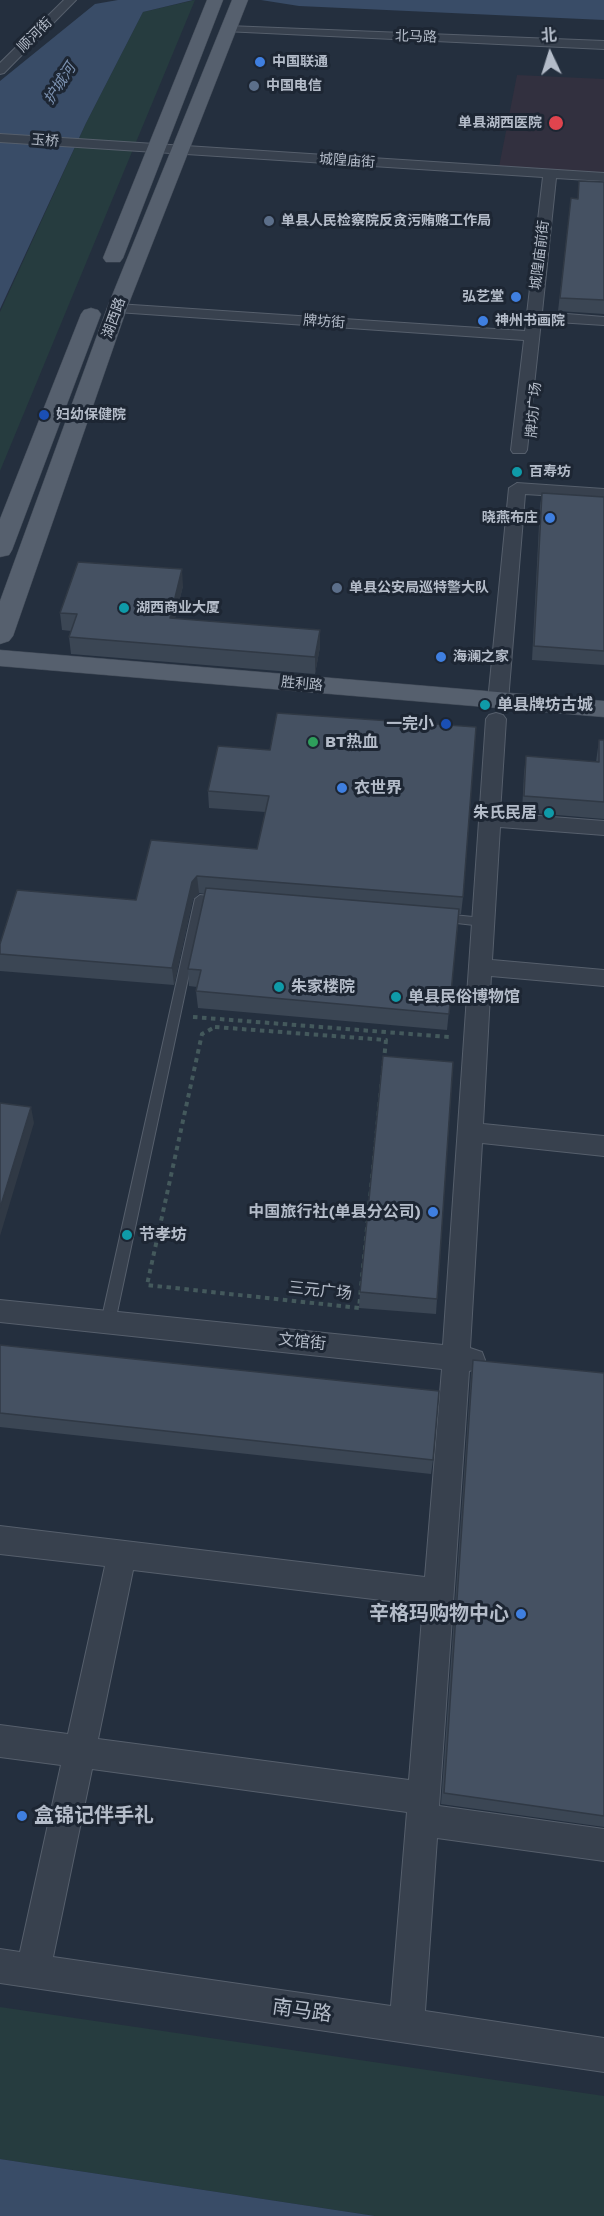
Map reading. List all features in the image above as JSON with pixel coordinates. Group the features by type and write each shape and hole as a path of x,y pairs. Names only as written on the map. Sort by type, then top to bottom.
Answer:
{"main road":[{"name":"湖西路","path":"105,279 214,1"},
{"name":"湖西路","path":"0,636 117,308 239,2"},
{"name":"湖西路","path":"0,550 97,301"},
{"name":"胜利路","path":"0,658 497,710 604,727"},
{"name":"胜利路","path":"0,677 497,710 604,709"}],"street":[{"name":"顺河街","path":"0,70 70,0"},
{"name":"北马路","path":"228,29 604,45"},
{"name":"玉桥","path":"0,138 89,144"},
{"name":"城隍庙街","path":"89,144 604,177"},
{"name":"城隍庙前街","path":"519,450 550,174"},
{"name":"牌坊街","path":"117,308 531,336"},
{"path":"533,316 604,321"},
{"path":"407,2026 456,1359 489,819 517,488 604,494"},
{"path":"489,819 604,828"},
{"path":"480,967 604,978"},
{"path":"470,1132 604,1146"},
{"name":"文馆街","path":"0,1311 502,1363"},
{"path":"0,1540 439,1593"},
{"path":"33,1971 122,1555"},
{"path":"0,1741 80,1752 423,1809 604,1845"},
{"name":"南马路","path":"0,1966 604,2055"}],"lane":[{"path":"108,1322 200,899 235,902"},
{"path":"425,917 483,922"}],"path":[{"path":"174,1015 476,1039"},
{"name":"三元广场","path":"215,1027 386,1040 359,1308 147,1285 202,1034 215,1027"}],"shaded area":[{"name":"单县湖西医院","path":"517,75 604,79 604,173 499,167"}],"green space":[{"path":"195,0 0,471 0,312 86,123 143,12"},
{"path":"0,2007 604,2096 604,2216 375,2216 0,2159"}],"water":[{"name":"护城河","path":"118,0 193,0 143,12 86,123 0,309 0,81 95,4"},
{"path":"261,0 604,0 604,20 299,6"},
{"path":"0,2159 375,2216 0,2216"}],"building":[{"path":"579,181 604,182 604,300 560,298 571,198 578,199"},
{"path":"542,493 604,497 604,651 534,646"},
{"path":"78,562 182,569 170,618 320,630 315,657 69,637 77,614 60,613"},
{"path":"277,713 476,727 463,897 197,876 192,882 172,968 0,954 0,944 17,890 136,900 151,840 257,849 269,796 208,791 218,746 270,750"},
{"path":"599,740 604,740 604,802 524,796 526,756 599,762"},
{"path":"206,888 459,909 449,1014 196,991 201,970 188,969"},
{"path":"383,1056 453,1062 437,1299 360,1292"},
{"path":"0,1103 31,1107 0,1208"},
{"path":"0,1345 439,1391 433,1460 0,1413"},
{"name":"辛格玛购物中心","path":"473,1360 604,1373 604,1816 444,1793"}],"place":[{"name":"中国联通","path":"260,62"},
{"name":"中国电信","path":"254,86"},
{"name":"单县湖西医院","path":"556,123"},
{"name":"单县人民检察院反贪污贿赂工作局","path":"269,221"},
{"name":"弘艺堂","path":"516,297"},
{"name":"神州书画院","path":"483,321"},
{"name":"妇幼保健院","path":"44,415"},
{"name":"百寿坊","path":"517,472"},
{"name":"晓燕布庄","path":"550,518"},
{"name":"单县公安局巡特警大队","path":"337,588"},
{"name":"湖西商业大厦","path":"124,608"},
{"name":"海澜之家","path":"441,657"},
{"name":"单县牌坊古城","path":"485,705"},
{"name":"一完小","path":"446,724"},
{"name":"BT热血","path":"313,742"},
{"name":"衣世界","path":"342,788"},
{"name":"朱氏民居","path":"549,813"},
{"name":"朱家楼院","path":"279,987"},
{"name":"单县民俗博物馆","path":"396,997"},
{"name":"中国旅行社(单县分公司)","path":"433,1212"},
{"name":"节孝坊","path":"127,1235"},
{"name":"辛格玛购物中心","path":"521,1614"},
{"name":"盒锦记伴手礼","path":"22,1816"}]}
